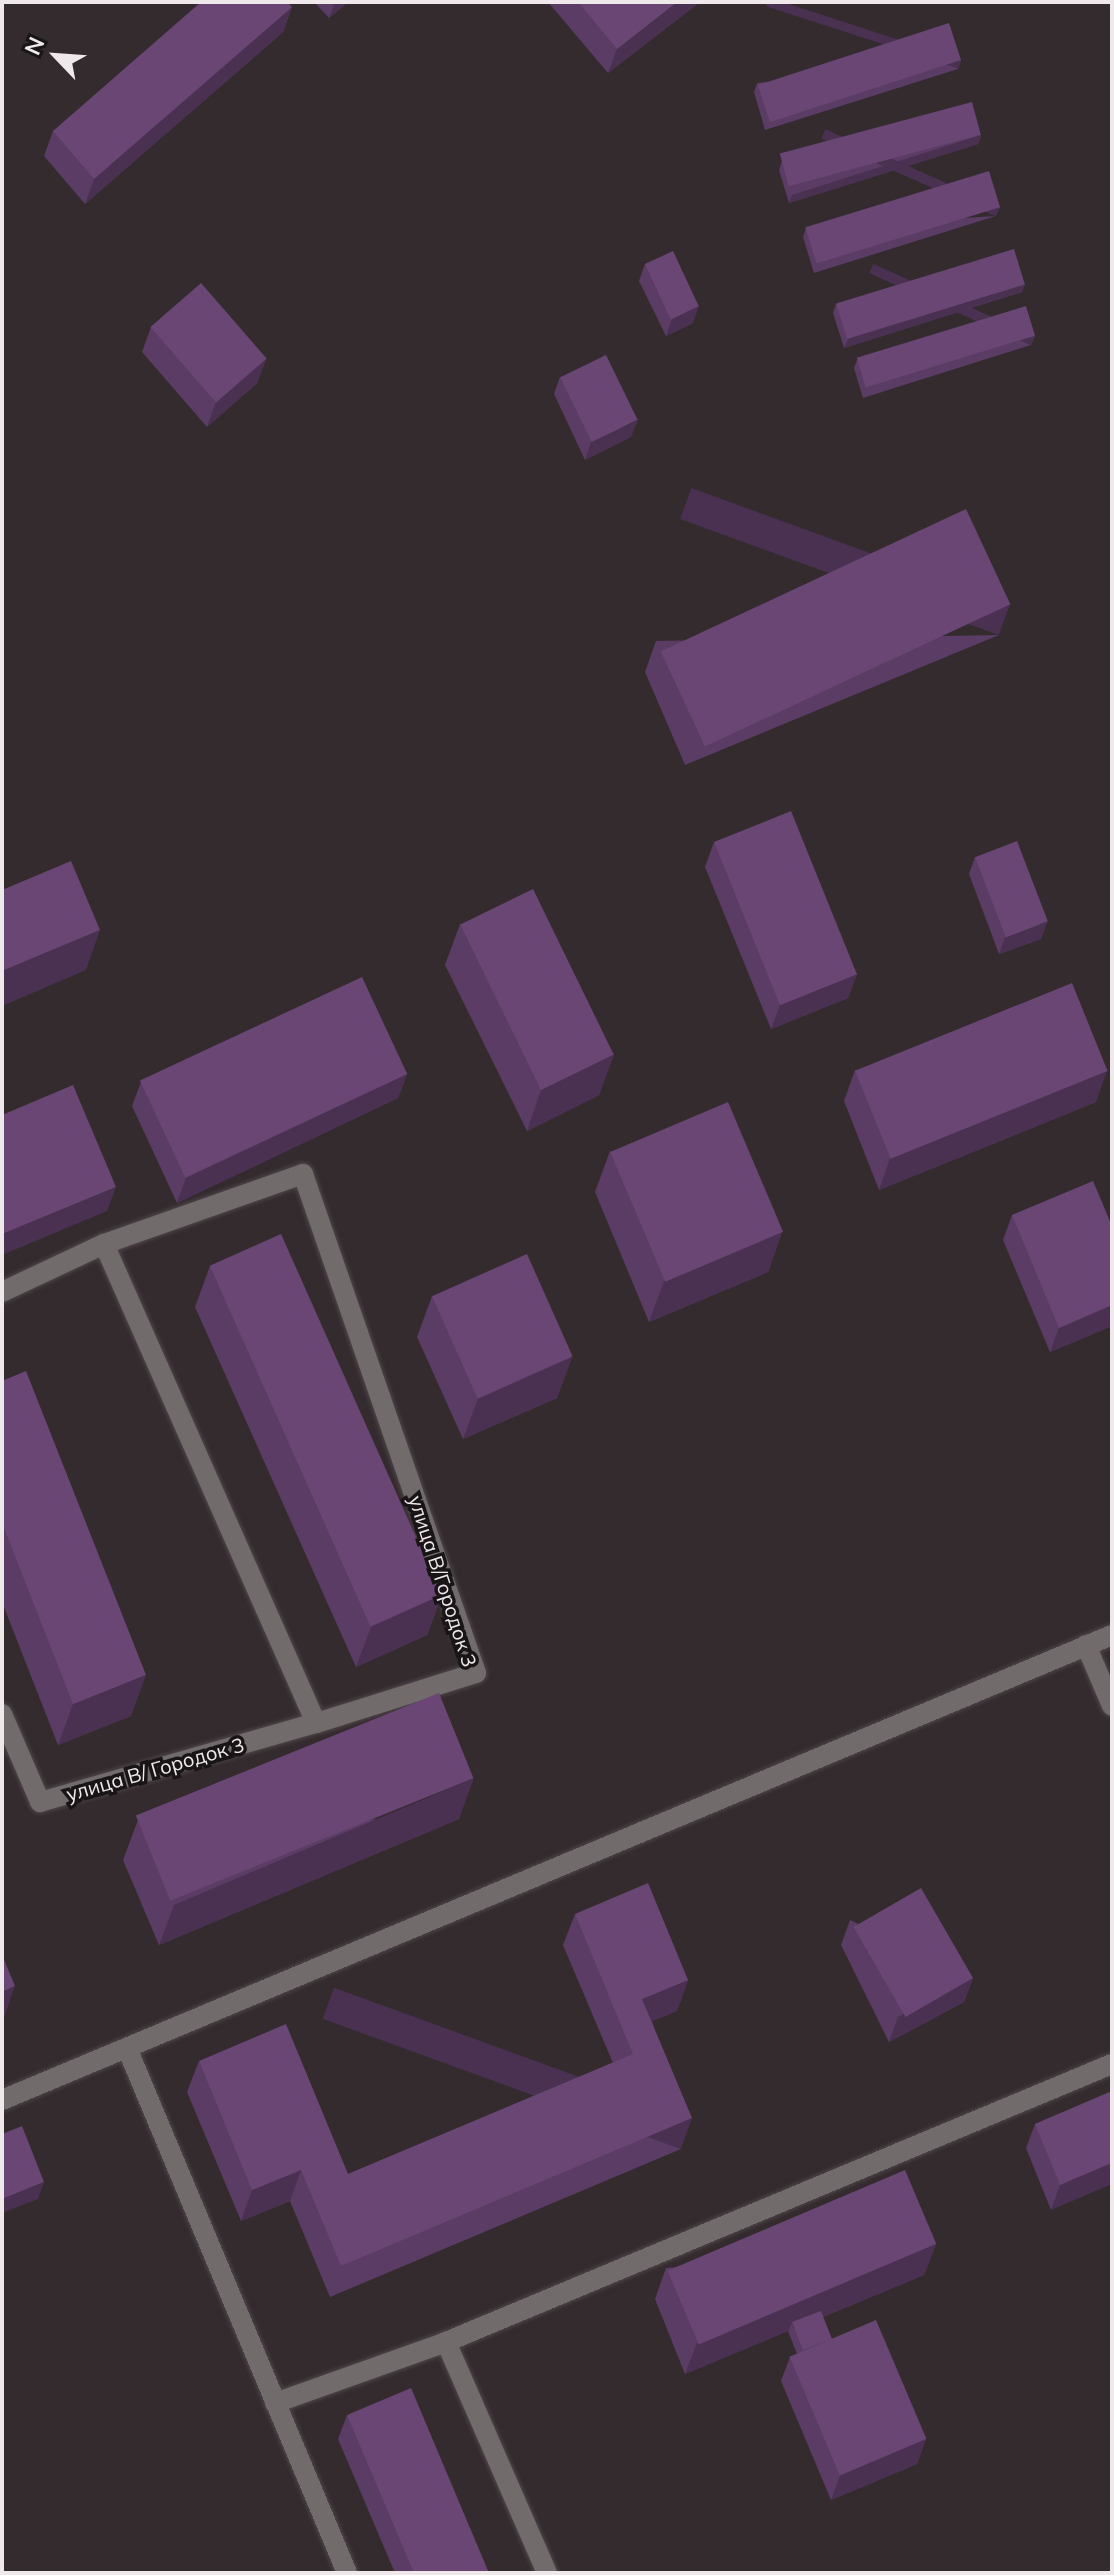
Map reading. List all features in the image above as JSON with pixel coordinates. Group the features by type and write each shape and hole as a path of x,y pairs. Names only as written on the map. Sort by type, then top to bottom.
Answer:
{"street":[{"name":"улица В/Городок 3","path":"2,1292 104,1244 303,1174 476,1673 316,1723"},
{"path":"104,1244 316,1723"},
{"path":"2,2100 1112,1635"},
{"path":"1086,1645 1112,1706"},
{"name":"улица В/ Городок 3","path":"2,1714 40,1802 316,1723"},
{"path":"127,2048 347,2573"},
{"path":"275,2403 446,2342 1112,2064"},
{"path":"446,2342 547,2573"}],"building":[{"path":"201,2 287,2 292,7 94,179 53,131"},
{"path":"578,2 677,2 617,49"},
{"path":"949,23 961,60 770,122 758,85"},
{"path":"972,102 981,135 789,186 780,154"},
{"path":"989,171 1000,207 816,263 805,227"},
{"path":"1014,249 1025,284 847,339 836,303"},
{"path":"673,251 699,306 671,319 645,264"},
{"path":"201,283 267,358 216,402 150,327"},
{"path":"1026,306 1035,336 866,387 857,358"},
{"path":"606,355 638,420 592,442 560,377"},
{"path":"966,509 1010,604 705,747 661,651"},
{"path":"791,811 857,974 780,1005 714,842"},
{"path":"1017,841 1048,921 1006,937 975,857"},
{"path":"71,861 100,930 2,971 2,890"},
{"path":"533,889 614,1054 541,1090 460,925"},
{"path":"362,977 407,1074 185,1178 140,1081"},
{"path":"1072,983 1108,1071 891,1159 855,1071"},
{"path":"73,1085 116,1187 2,1234 2,1115"},
{"path":"728,1102 783,1232 665,1282 610,1152"},
{"path":"1093,1181 1112,1226 1112,1305 1059,1328 1012,1215"},
{"path":"281,1234 442,1595 370,1627 210,1266"},
{"path":"527,1254 573,1356 478,1399 432,1296"},
{"path":"26,1371 146,1675 73,1704 2,1523 2,1381"},
{"path":"439,1693 473,1778 170,1901 136,1815"},
{"path":"648,1883 688,1980 642,1999 692,2118 341,2266 301,2170 252,2190 199,2061 286,2024 348,2174 633,2054 575,1914"},
{"path":"921,1888 973,1978 905,2017 853,1927"},
{"path":"2,1955 15,1986 2,1992"},
{"path":"1112,2091 1112,2163 1060,2185 1035,2124"},
{"path":"22,2126 44,2182 2,2199 2,2134"},
{"path":"905,2170 936,2244 699,2344 668,2271"},
{"path":"821,2311 832,2339 803,2350 792,2322"},
{"path":"876,2320 926,2439 840,2475 789,2357"},
{"path":"411,2388 489,2573 414,2573 347,2415"}]}
